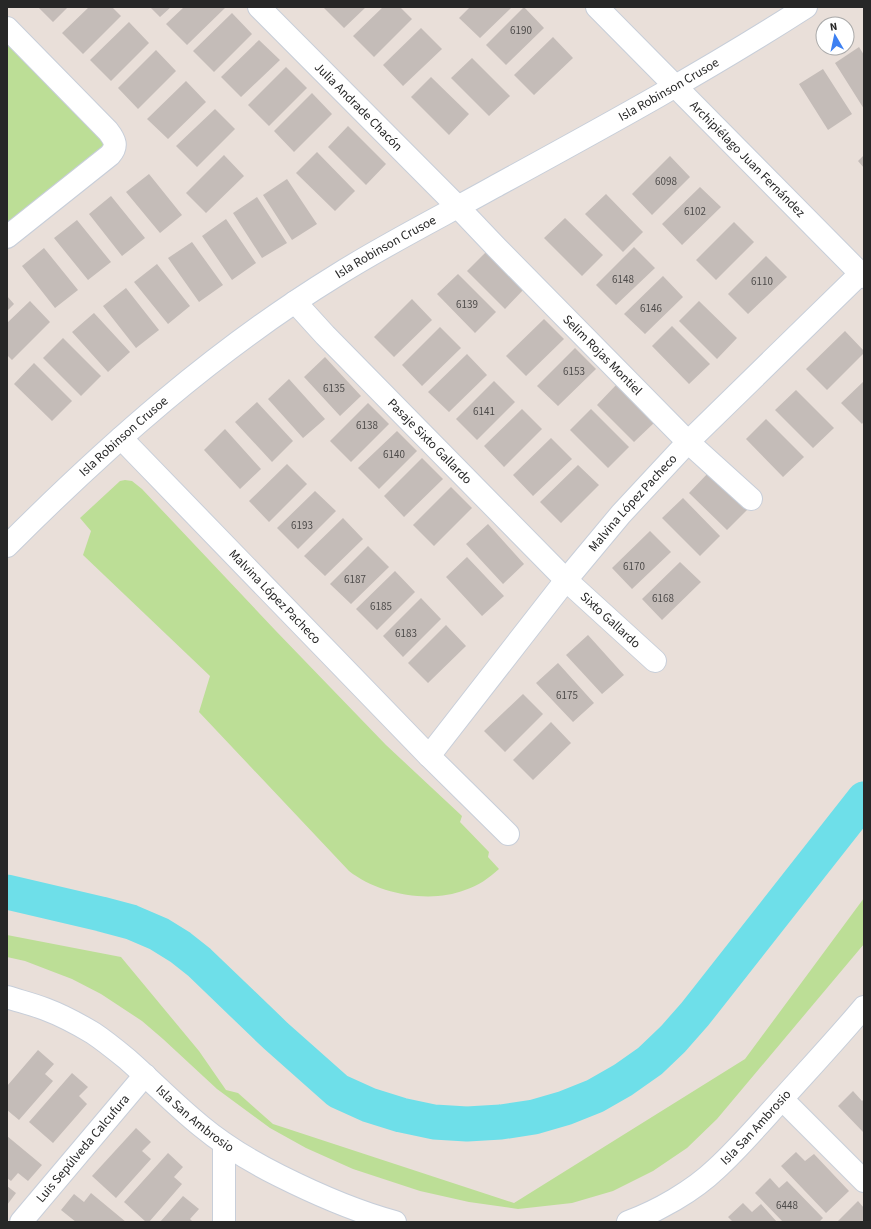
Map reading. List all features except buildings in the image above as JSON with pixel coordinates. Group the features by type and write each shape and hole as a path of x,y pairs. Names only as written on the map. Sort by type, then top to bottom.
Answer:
{"street":[{"name":"Julia Andrade Chacón","path":"259,7 458,207"},
{"name":"Archipiélago Juan Fernández","path":"597,7 862,275"},
{"name":"Isla Robinson Crusoe","path":"7,546 58,495 161,402 200,371 295,302 344,271 624,116 769,31 806,7"},
{"path":"7,28 108,131 114,139 115,148 110,155 7,237"},
{"name":"Selim Rojas Montiel","path":"458,207 688,442 750,500"},
{"name":"Malvina López Pacheco","path":"429,756 566,580 621,514 688,442 862,275"},
{"name":"Pasaje Sixto Gallardo","path":"295,302 325,336 566,580"},
{"name":"Malvina López Pacheco","path":"121,438 429,756 508,834"},
{"name":"Sixto Gallardo","path":"566,580 655,660"},
{"name":"Isla San Ambrosio","path":"7,997 44,1009 69,1020 94,1034 115,1049 201,1126 224,1144 262,1167 341,1205 395,1222"},
{"name":"Isla San Ambrosio","path":"628,1222 653,1217 670,1202 691,1189 715,1170 782,1099 864,1007"},
{"name":"Luis Sepúlveda Calcufura","path":"21,1222 145,1075"},
{"path":"782,1099 864,1182"},
{"path":"224,1144 224,1222"}],"green space":[{"path":"7,43 104,143 104,147 7,226"},
{"path":"120,481 132,481 142,489 386,745 462,816 460,822 489,852 488,857 499,869 491,876 470,888 451,894 436,896 421,896 389,891 374,886 349,871 199,712 210,676 83,555 91,531 80,518"},
{"path":"864,898 864,944 717,1119 687,1148 653,1171 613,1191 572,1203 518,1209 469,1202 420,1191 353,1169 306,1148 270,1128 217,1089 142,1021 101,994 72,979 25,961 7,957 7,935 121,957 199,1051 226,1090 238,1093 273,1124 514,1203 745,1059"}],"waterway":[{"path":"7,892 131,922 159,934 180,947 199,962 276,1036 338,1091 369,1105 401,1115 434,1122 467,1124 501,1122 534,1117 565,1108 595,1096 623,1080 650,1061 673,1039 695,1014 864,799"}]}
